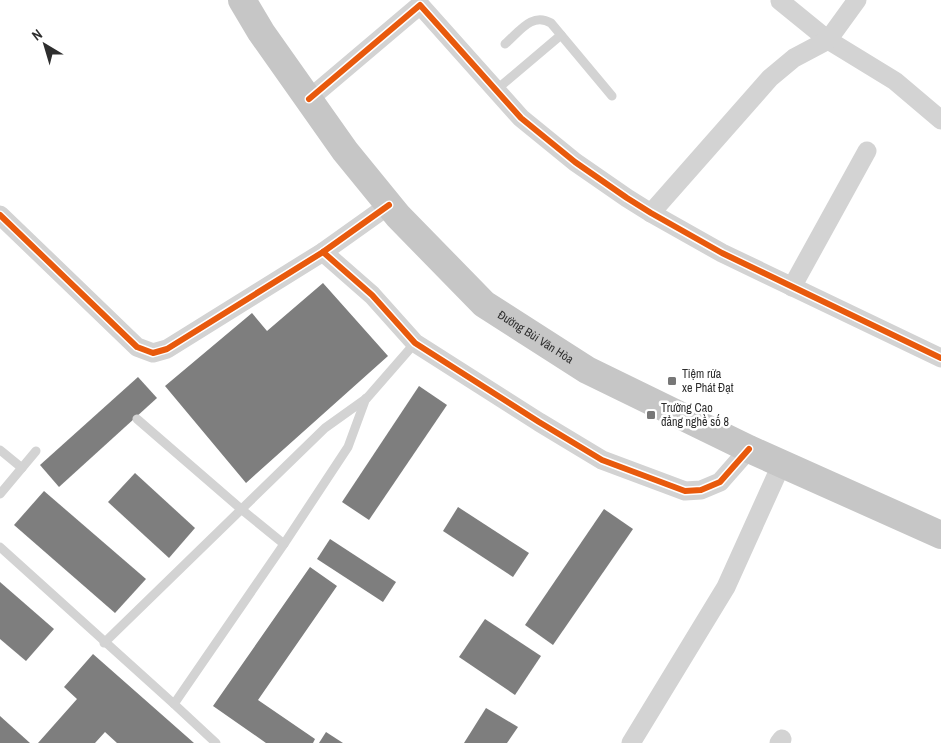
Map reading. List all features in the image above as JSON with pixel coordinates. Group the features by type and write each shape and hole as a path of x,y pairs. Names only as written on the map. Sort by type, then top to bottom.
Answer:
{"main road":[{"name":"Đường Bùi Văn Hòa","path":"242,0 262,32 345,151 388,205 484,304 587,370 748,449 941,535"}],"street":[{"path":"651,213 770,78 794,58 828,40 857,0"},
{"path":"780,1 828,40 895,81 941,120"},
{"path":"309,99 422,2 521,118 575,162 651,213 722,253 941,358"},
{"path":"792,287 867,151"},
{"path":"0,215 137,347 153,353 167,349 323,252 388,205"},
{"path":"323,252 372,295 415,342 538,422 602,460 685,491 701,490 720,482 748,449"},
{"path":"630,743 726,587 782,463"}],"lane":[{"path":"505,44 534,19 543,19 551,24 561,35 612,96"},
{"path":"496,90 561,35"},
{"path":"104,643 325,428 367,398 415,342"},
{"path":"174,704 348,447 367,398"},
{"path":"137,418 241,510 284,544"},
{"path":"0,450 22,468"},
{"path":"0,494 36,450"},
{"path":"0,547 216,743"}],"building":[{"path":"323,283 388,356 246,483 165,386 252,313 267,331"},
{"path":"138,377 157,398 59,487 40,465"},
{"path":"419,386 447,405 369,520 342,502"},
{"path":"135,473 195,528 169,558 108,502"},
{"path":"44,491 146,579 115,613 14,525"},
{"path":"458,507 529,553 513,577 443,531"},
{"path":"604,509 633,529 553,645 525,625"},
{"path":"330,539 396,582 383,602 317,559"},
{"path":"310,567 337,586 258,700 315,739 313,743 266,743 213,706"},
{"path":"0,582 54,629 26,661 0,639"},
{"path":"485,619 541,656 515,695 459,657"},
{"path":"93,654 194,743 117,743 105,732 95,743 38,743 77,699 64,687"},
{"path":"486,708 518,727 507,743 464,743"},
{"path":"0,716 30,743 0,743"},
{"path":"326,732 343,743 319,743"}],"cycle path":[{"path":"309,99 420,5 521,118 575,162 627,198 722,253 941,358"},
{"path":"0,215 137,347 153,353 167,349 323,252 389,205"},
{"path":"323,252 372,295 415,343 602,460 685,491 701,490 720,482 749,449"}],"place":[{"name":"Tiệm rửa xe Phát Đạt","path":"672,381"},
{"name":"Trường Cao đẳng nghề số 8","path":"651,415"}]}
